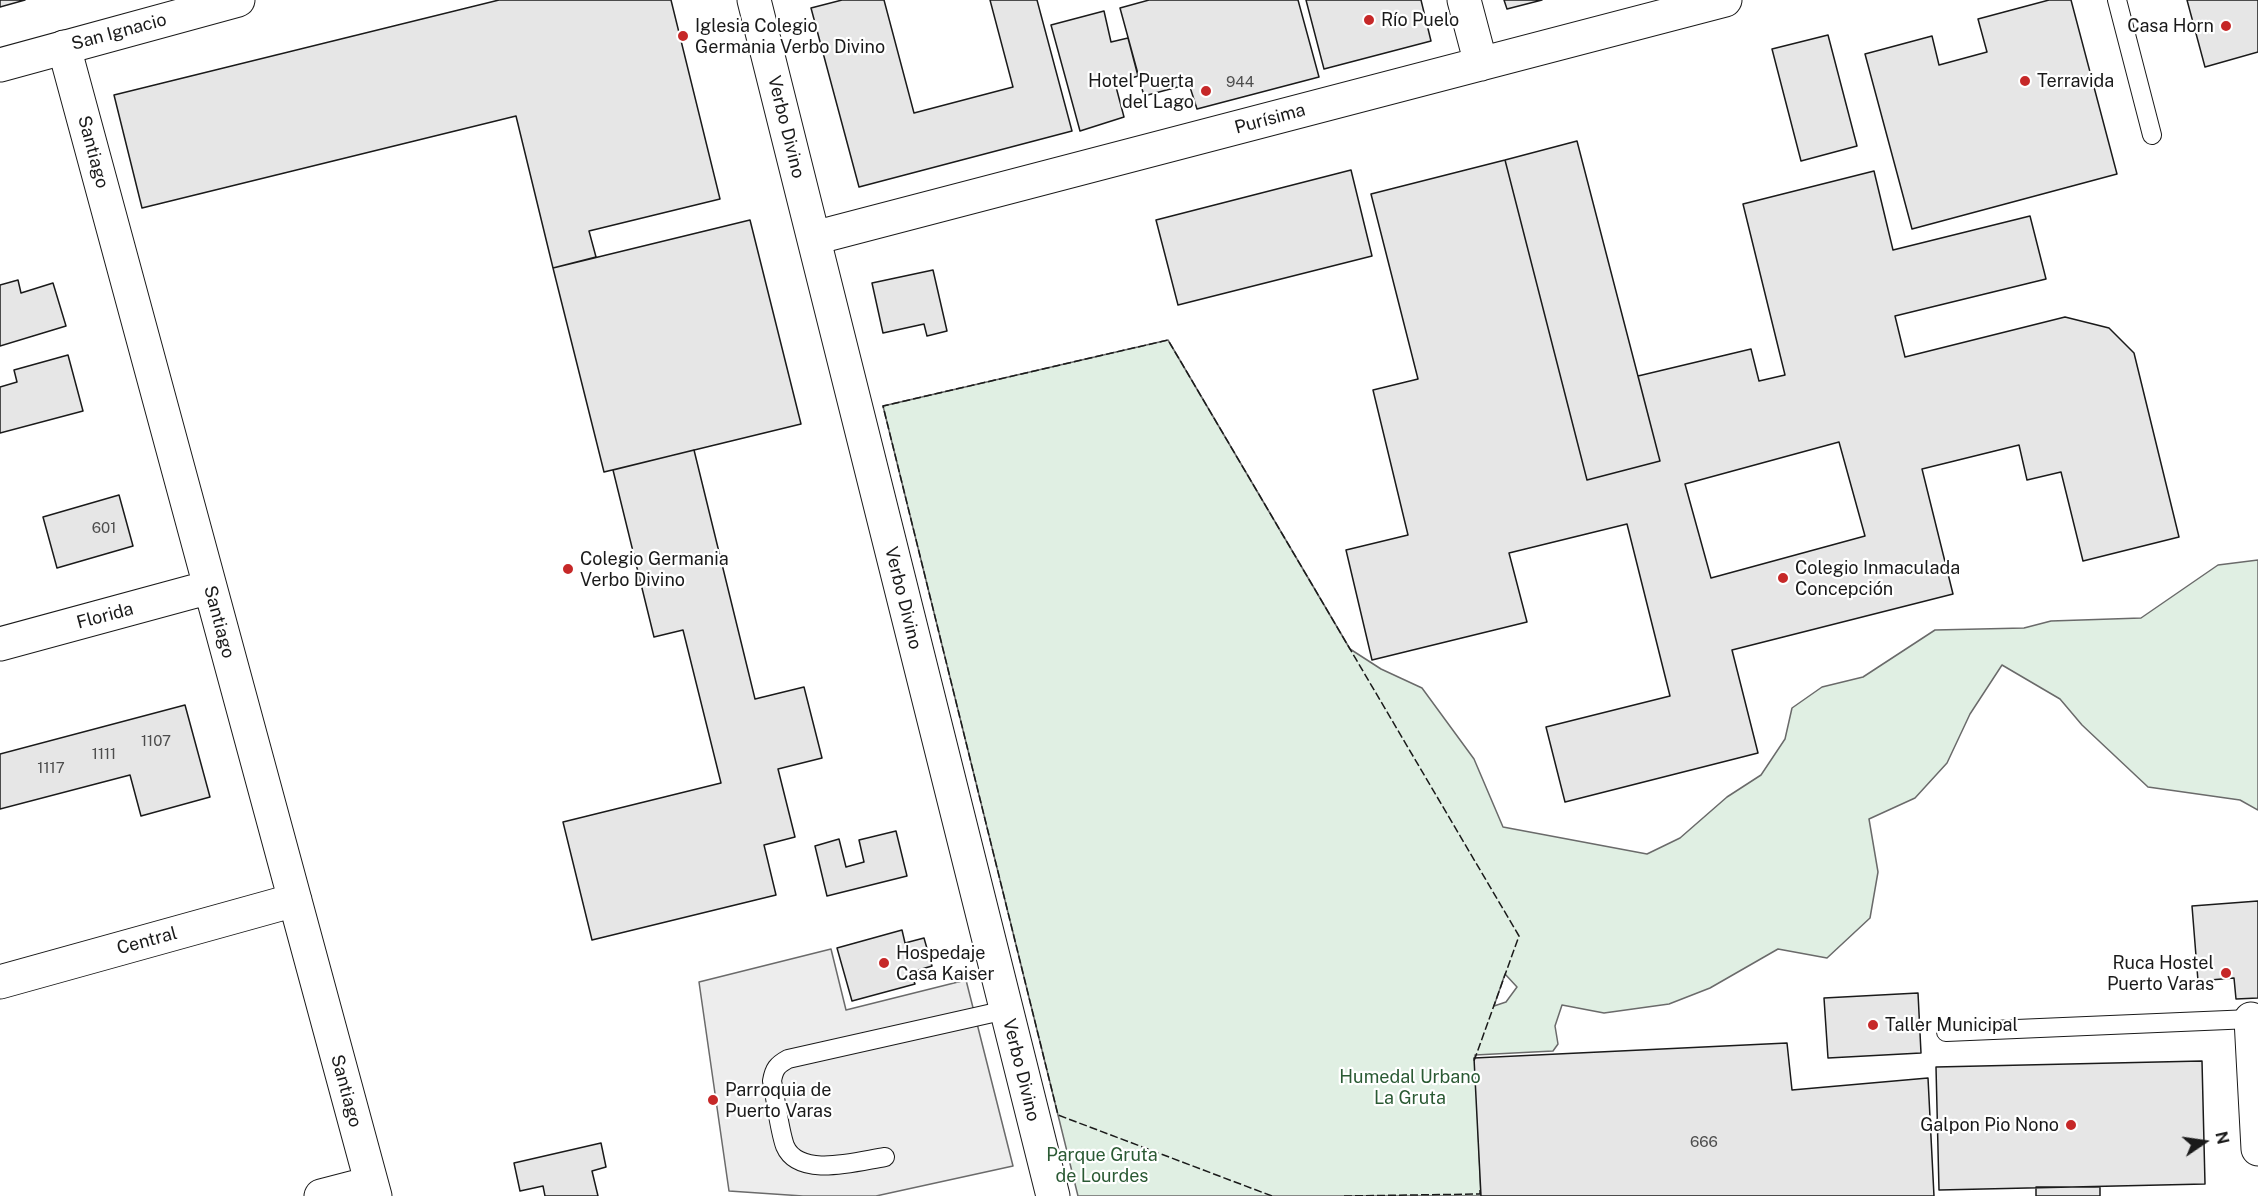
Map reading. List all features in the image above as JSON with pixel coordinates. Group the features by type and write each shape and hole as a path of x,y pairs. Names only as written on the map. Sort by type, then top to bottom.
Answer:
{"street":[{"name":"San Ignacio","path":"0,65 238,0"},
{"name":"Verbo Divino","path":"754,0 1053,1196"},
{"path":"1464,0 1481,64"},
{"name":"Purísima","path":"814,238 1725,0"},
{"name":"Santiago","path":"64,47 373,1189"},
{"name":"Florida","path":"0,644 210,587"},
{"name":"Central","path":"0,982 295,900"},
{"path":"2251,1019 2258,1149"},
{"path":"321,1196 373,1189"}],"lane":[{"path":"2117,0 2152,135"},
{"path":"885,1157 823,1166 810,1165 795,1159 786,1147 772,1081 778,1065 788,1059 1006,1010"},
{"path":"1946,1032 2251,1019"}],"green space":[{"path":"1168,340 1350,649 1381,669 1422,688 1474,759 1503,827 1647,854 1680,838 1727,797 1761,775 1785,739 1792,708 1822,687 1863,677 1935,630 2024,628 2051,621 2141,618 2218,565 2258,560 2258,810 2240,800 2148,787 2082,725 2060,699 2002,665 1970,714 1947,763 1915,798 1869,819 1878,872 1870,918 1827,958 1778,949 1710,988 1669,1004 1604,1013 1562,1005 1555,1026 1558,1044 1553,1051 1475,1055 1481,1196 1078,1196 883,406","holes":["1505,974 1517,987 1506,1002 1494,1006"]}],"shaded area":[{"path":"831,949 846,1010 966,980 1013,1166 876,1196 803,1196 729,1191 699,982"}],"building":[{"path":"0,0 25,0 0,7"},
{"path":"499,0 671,0 720,199 589,231 596,257 553,268 516,116 142,208 114,95"},
{"path":"842,0 884,0 914,113 1013,87 990,0 1037,0 1072,131 859,187 811,8"},
{"path":"1149,0 1298,0 1319,77 1197,109 1189,84 1144,96 1120,8"},
{"name":"Río Puelo","path":"1306,0 1421,0 1431,41 1324,69"},
{"path":"1504,0 1542,0 1507,9"},
{"path":"2049,0 2071,0 2117,174 1912,229 1865,54 1932,36 1939,65 1987,52 1978,19"},
{"name":"Casa Horn","path":"2187,0 2258,0 2258,52 2205,67"},
{"path":"1104,11 1111,42 1128,38 1138,76 1115,83 1124,117 1080,131 1051,25"},
{"path":"1828,35 1857,146 1801,161 1772,49"},
{"path":"1577,141 1660,461 1587,480 1505,160"},
{"path":"1505,160 1587,480 1660,461 1638,376 1751,349 1759,381 1785,375 1743,204 1874,171 1893,250 2030,216 2046,279 1895,316 1905,357 2065,317 2109,328 2134,353 2179,537 2083,561 2061,472 2027,480 2019,445 1922,469 1953,594 1732,650 1758,753 1565,802 1546,727 1670,696 1627,524 1509,553 1527,622 1372,660 1346,550 1408,535 1373,390 1418,379 1371,194","holes":["1839,442 1865,536 1711,578 1685,484"]},
{"path":"1351,170 1372,256 1178,305 1156,220"},
{"path":"750,220 801,424 604,472 553,268"},
{"path":"933,270 947,331 927,336 924,324 883,333 872,283"},
{"path":"18,280 21,293 53,283 66,326 0,346 0,285"},
{"path":"68,355 83,411 0,433 0,387 17,382 14,370"},
{"path":"694,450 755,699 804,687 822,758 778,769 795,837 764,845 776,895 592,940 563,822 721,783 683,630 654,637 613,470"},
{"path":"119,495 133,546 57,568 43,517"},
{"path":"185,705 210,797 141,816 130,775 0,809 0,754"},
{"path":"896,831 907,876 827,896 815,846 839,839 846,867 864,862 859,840"},
{"path":"2258,901 2258,998 2236,999 2234,978 2198,981 2192,906"},
{"path":"902,930 905,943 924,938 932,966 911,972 915,984 852,1001 837,948"},
{"name":"Taller Municipal","path":"1918,993 1921,1053 1828,1058 1824,998"},
{"path":"1787,1043 1792,1090 1928,1078 1934,1196 1481,1196 1474,1058"},
{"name":"Galpon Pio Nono","path":"2202,1061 2205,1184 1939,1190 1936,1067"},
{"path":"601,1143 606,1167 592,1171 598,1196 545,1196 543,1186 520,1191 514,1163"},
{"path":"2036,1187 2100,1187 2100,1196 2036,1196"}],"fence":[{"path":"1272,1196 1058,1115 883,406 1168,340 1519,936 1474,1061"},
{"path":"1344,1196 1480,1194 1480,1190"}],"place":[{"name":"Río Puelo","path":"1369,20"},
{"name":"Casa Horn","path":"2226,26"},
{"name":"Iglesia Colegio Germania Verbo Divino","path":"683,36"},
{"name":"Terravida","path":"2025,81"},
{"name":"Hotel Puerta del Lago","path":"1206,91"},
{"name":"Colegio Germania Verbo Divino","path":"568,569"},
{"name":"Colegio Inmaculada Concepción","path":"1783,578"},
{"name":"Hospedaje Casa Kaiser","path":"884,963"},
{"name":"Ruca Hostel Puerto Varas","path":"2226,973"},
{"name":"Taller Municipal","path":"1873,1025"},
{"name":"Parroquia de Puerto Varas","path":"713,1100"},
{"name":"Galpon Pio Nono","path":"2071,1125"}],"park label":[{"name":"Humedal Urbano La Gruta","path":"1410,1087"},
{"name":"Parque Gruta de Lourdes","path":"1102,1165"}]}
